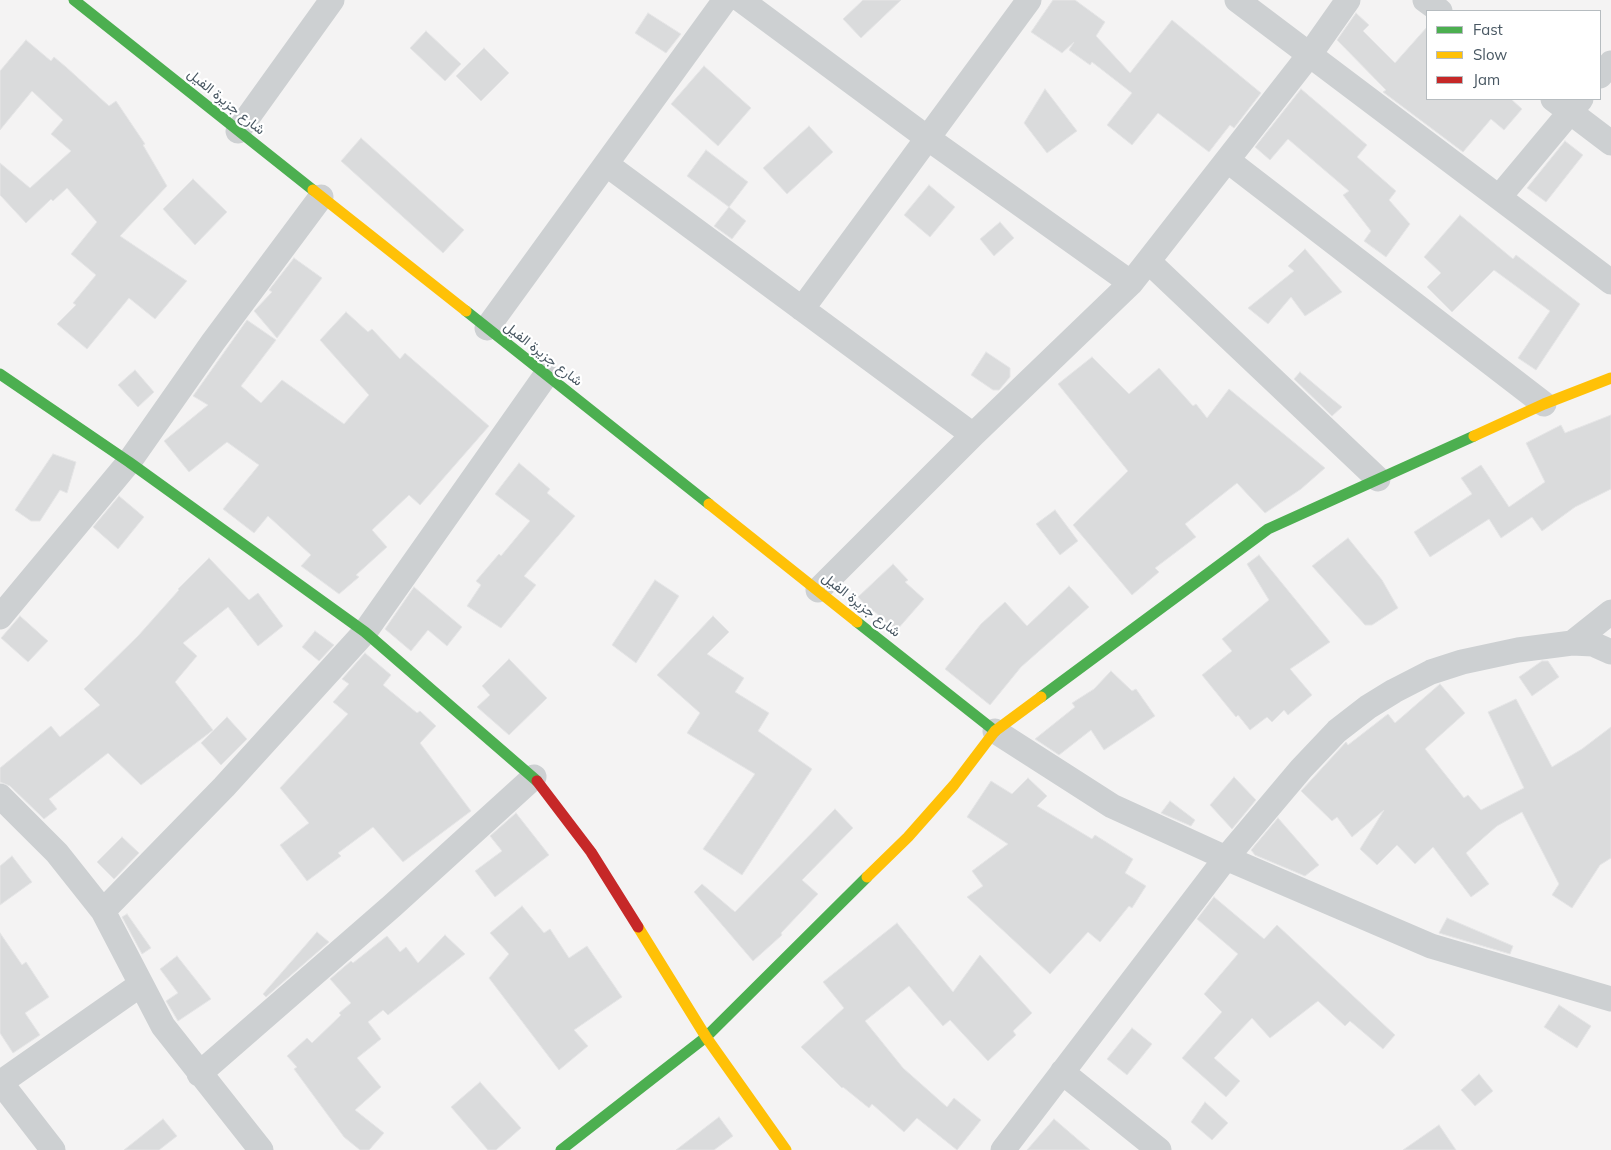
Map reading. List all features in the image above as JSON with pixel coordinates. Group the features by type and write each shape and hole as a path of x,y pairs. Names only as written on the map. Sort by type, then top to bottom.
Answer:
{"street":[{"name":"شارع جزيرة الفيل","path":"74,0 995,731"},
{"path":"238,131 332,0"},
{"path":"487,328 725,0"},
{"path":"741,0 926,137 1131,283"},
{"path":"802,309 926,137 1029,0"},
{"path":"1238,0 1500,196 1611,282"},
{"path":"818,590 973,435 1131,283 1310,54 1348,0"},
{"path":"1425,0 1439,10"},
{"path":"1601,75 1611,63"},
{"path":"1500,196 1568,103 1611,143"},
{"path":"1227,160 1544,404"},
{"path":"606,164 973,435"},
{"path":"0,617 129,462 213,342 321,197"},
{"path":"1148,261 1378,479"},
{"path":"0,374 129,462 365,632 534,777 591,852 706,1036 786,1150"},
{"path":"103,911 224,787 365,632 546,375"},
{"path":"561,1150 706,1036 908,837 954,785 995,731 1268,529 1544,404 1611,378"},
{"path":"1572,643 1611,612"},
{"path":"1003,1150 1226,858 1301,769 1338,731 1368,707 1394,691 1430,672 1462,662 1518,650 1572,643 1593,644 1611,652"},
{"path":"995,731 1112,806 1226,858 1431,946 1611,999"},
{"path":"199,1074 392,906 534,777"},
{"path":"0,796 57,853 103,911 140,985 164,1026 199,1074 260,1150"},
{"path":"53,1150 0,1083 140,985"},
{"path":"1062,1072 1159,1150"}],"building":[{"path":"863,0 901,0 861,38 843,19"},
{"path":"1053,0 1075,0 1105,22 1096,36 1130,73 1172,20 1261,93 1234,128 1230,125 1209,152 1158,113 1132,145 1107,125 1132,93 1092,62 1090,65 1069,50 1074,42 1062,53 1031,32"},
{"path":"648,13 681,34 666,53 635,33"},
{"path":"1356,13 1369,25 1363,31 1395,63 1426,28 1426,100 1512,100 1522,109 1504,130 1491,119 1463,152 1383,92 1386,90 1337,40"},
{"path":"426,31 461,64 445,81 410,48"},
{"path":"26,40 51,61 54,57 109,106 116,101 145,144 143,145 167,186 120,236 187,281 155,319 129,298 87,349 57,324 76,305 73,303 96,275 71,254 97,222 67,188 53,201 51,199 26,223 0,195 0,163 30,188 71,151 51,134 63,120 32,91 0,130 0,71"},
{"path":"484,48 509,73 481,101 456,76"},
{"path":"704,66 751,108 718,146 671,104"},
{"path":"1045,89 1077,131 1047,153 1024,123"},
{"path":"1301,89 1367,145 1357,157 1396,191 1389,200 1410,224 1386,257 1364,241 1371,231 1343,195 1349,191 1288,139 1270,160 1255,147"},
{"path":"809,126 833,152 787,194 763,168"},
{"path":"361,138 464,230 443,253 341,161"},
{"path":"1565,141 1583,155 1546,202 1527,188"},
{"path":"706,150 748,182 729,207 687,176"},
{"path":"193,179 227,212 195,245 163,209"},
{"path":"929,185 955,207 930,237 904,215"},
{"path":"729,207 746,221 732,239 714,226"},
{"path":"1460,215 1513,259 1516,255 1580,304 1536,370 1518,358 1550,311 1494,270 1452,312 1427,287 1441,273 1424,257"},
{"path":"1000,222 1014,238 994,256 980,239"},
{"path":"1305,249 1342,292 1305,316 1291,297 1268,324 1248,308 1294,271 1288,266"},
{"path":"294,258 322,278 277,338 254,311 272,292 269,290"},
{"path":"346,312 368,332 372,329 400,359 405,353 489,426 420,505 409,495 372,530 387,547 356,575 359,577 339,594 301,566 311,555 268,516 254,533 223,509 259,465 227,442 189,472 164,441 208,405 193,396 247,320 276,340 241,386 261,403 282,380 344,424 369,395 320,340"},
{"path":"986,352 1010,368 1010,377 999,390 993,390 971,375"},
{"path":"1092,357 1129,394 1159,368 1193,406 1196,404 1207,418 1229,389 1325,468 1301,489 1265,513 1237,483 1185,524 1196,537 1155,568 1159,572 1132,595 1073,525 1128,471 1058,384"},
{"path":"135,370 154,392 138,407 118,385"},
{"path":"1300,372 1342,407 1332,416 1294,379"},
{"path":"1611,415 1611,489 1575,507 1542,531 1532,517 1501,538 1489,519 1430,557 1414,532 1472,494 1461,478 1481,465 1509,507 1545,482 1526,443 1561,425 1565,433"},
{"path":"53,454 76,462 67,493 60,490 40,521 31,521 15,510"},
{"path":"519,463 550,489 547,493 575,516 524,576 536,585 501,628 467,606 481,585 476,581 499,554 501,556 530,521 495,494"},
{"path":"119,496 144,517 118,549 93,527"},
{"path":"1055,510 1078,541 1060,555 1036,524"},
{"path":"1348,538 1382,580 1398,608 1372,625 1365,625 1312,566"},
{"path":"1259,555 1330,642 1290,669 1312,695 1288,715 1284,710 1272,722 1267,717 1250,730 1238,715 1236,717 1202,675 1232,651 1222,639 1269,600 1247,564"},
{"path":"209,558 249,600 258,593 283,626 258,646 228,607 183,643 197,656 175,682 213,730 141,785 108,753 49,799 57,809 44,819 10,786 0,782 0,768 51,726 60,737 100,705 84,689 138,636 178,589"},
{"path":"893,564 908,580 905,582 924,599 896,631 874,611 872,613 858,597"},
{"path":"655,580 679,596 636,663 612,645"},
{"path":"1069,586 1089,607 1021,667 990,705 945,669 981,624 1005,602 1027,626"},
{"path":"414,587 462,627 447,646 428,630 411,651 385,629"},
{"path":"20,616 48,641 28,662 1,638"},
{"path":"713,616 729,632 707,654 744,678 735,692 769,713 758,731 812,769 742,875 703,849 755,774 687,733 700,713 657,675"},
{"path":"315,631 334,645 319,661 302,647"},
{"path":"365,653 391,675 383,685 417,713 420,711 436,726 420,743 471,811 403,862 373,827 338,853 341,856 307,881 280,845 309,823 280,788 348,714 333,702 349,684 342,679"},
{"path":"509,659 547,698 509,735 477,707 490,695 482,686"},
{"path":"1542,661 1548,661 1559,677 1532,696 1519,677"},
{"path":"1111,671 1132,691 1136,689 1155,716 1104,750 1091,730 1059,755 1035,739 1075,707 1072,703 1094,689"},
{"path":"1440,684 1465,713 1425,749 1464,798 1468,795 1481,810 1524,788 1488,712 1516,699 1552,767 1582,749 1611,727 1611,858 1600,865 1572,908 1552,895 1559,884 1522,812 1497,826 1466,853 1489,884 1471,897 1433,847 1415,864 1397,845 1377,865 1360,849 1384,810 1352,837 1337,817 1332,821 1301,791 1346,742 1348,745 1388,714 1395,723"},
{"path":"227,717 247,739 221,765 201,743"},
{"path":"1234,777 1256,800 1232,829 1210,805"},
{"path":"1028,778 1047,796 1037,806 1092,839 1095,835 1133,859 1125,873 1146,886 1132,908 1129,906 1100,942 1088,932 1050,974 967,897 983,886 972,871 1008,844 967,817 991,781 1012,794"},
{"path":"1170,801 1195,820 1191,826 1161,813"},
{"path":"835,809 853,828 802,880 818,894 781,933 782,935 753,961 694,892 702,884 735,912"},
{"path":"516,813 549,855 495,897 475,871 502,851 490,836"},
{"path":"1278,818 1319,865 1305,876 1255,855 1251,850"},
{"path":"122,837 139,853 114,879 97,862"},
{"path":"12,856 32,882 0,905 0,866"},
{"path":"1214,897 1264,939 1277,925 1395,1035 1383,1049 1350,1021 1345,1026 1318,1001 1270,1038 1252,1018 1214,1058 1240,1081 1226,1097 1182,1058 1222,1012 1204,994 1238,954 1197,919"},
{"path":"522,906 544,933 550,929 569,958 587,946 622,997 574,1030 588,1046 559,1070 489,978 509,954 490,933"},
{"path":"127,914 151,948 142,954 122,917"},
{"path":"1447,918 1513,946 1510,954 1439,933"},
{"path":"897,923 953,992 980,955 1032,1013 1013,1031 1016,1035 988,1061 950,1020 943,1026 909,986 865,1021 903,1068 947,1107 954,1098 981,1120 957,1150 917,1118 904,1132 872,1104 869,1108 842,1088 801,1047 844,1008 823,982"},
{"path":"317,932 329,942 266,997 263,994"},
{"path":"0,933 22,965 26,962 49,997 25,1013 40,1035 13,1053 0,1033"},
{"path":"445,935 465,954 388,1015 383,1010 368,1022 381,1039 357,1058 381,1087 355,1110 384,1133 369,1150 360,1150 344,1137 294,1069 297,1067 287,1056 307,1038 312,1043 341,1015 339,1013 351,1003 330,979 351,961 353,963 387,936 400,952 406,947 418,963"},
{"path":"177,956 211,999 178,1021 166,1001 178,993 160,969"},
{"path":"1559,1005 1591,1026 1577,1048 1544,1027"},
{"path":"1132,1028 1152,1044 1127,1075 1107,1059"},
{"path":"1479,1074 1493,1091 1475,1106 1461,1090"},
{"path":"480,1082 521,1128 496,1150 488,1150 451,1107"},
{"path":"1205,1102 1228,1123 1212,1140 1191,1122"},
{"path":"719,1117 733,1136 714,1150 676,1150"},
{"path":"163,1119 177,1136 159,1150 124,1150"},
{"path":"1054,1119 1090,1150 1027,1150"},
{"path":"1439,1125 1456,1150 1403,1150"}],"traffic: fast":[{"path":"74,0 313,190"},
{"path":"466,311 709,504"},
{"path":"0,374 129,462 365,632 537,781"},
{"path":"1041,697 1268,529 1474,436"},
{"path":"857,622 995,731"},
{"path":"561,1150 706,1037 867,877"}],"traffic: slow":[{"path":"313,190 466,311"},
{"path":"1474,436 1544,404 1611,378"},
{"path":"709,504 857,622"},
{"path":"867,877 908,837 954,785 995,731 1041,697"},
{"path":"638,927 706,1037 786,1150"}],"traffic: jam":[{"path":"537,781 591,852 638,927"}]}
